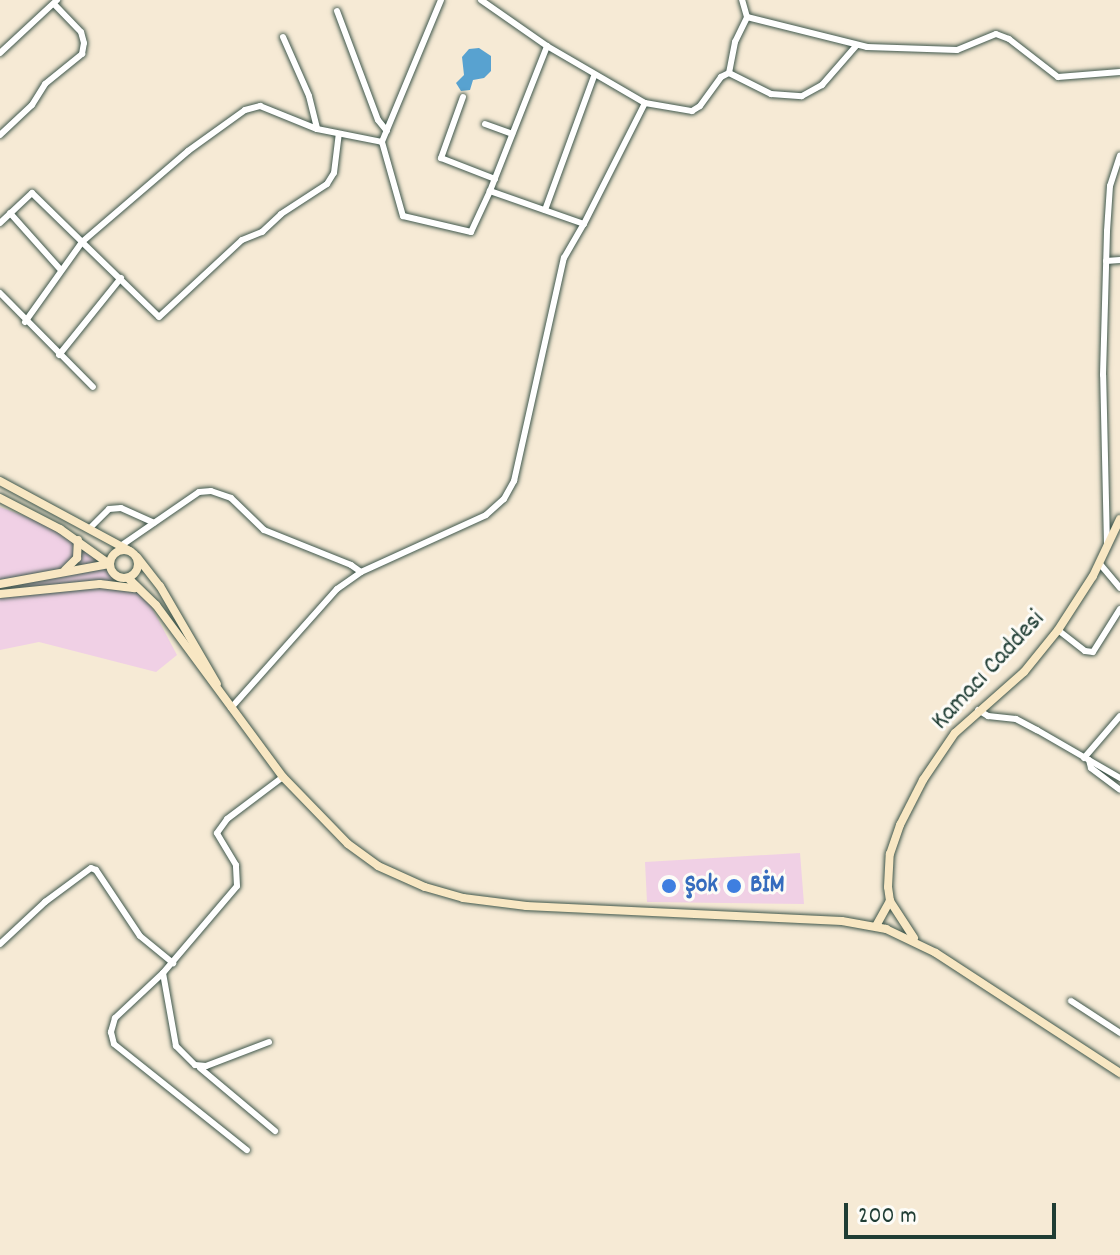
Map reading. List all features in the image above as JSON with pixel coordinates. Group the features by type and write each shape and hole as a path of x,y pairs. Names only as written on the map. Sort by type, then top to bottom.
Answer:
{"main road":[{"path":"0,481 91,527 130,551 160,586 211,670 220,692"},
{"path":"0,498 78,540 109,564 117,577"},
{"name":"Kamacı Caddesi","path":"876,926 890,901 890,854 900,825 936,759 978,710 1024,672 1058,630 1118,533 1120,519"},
{"path":"58,575 77,558 78,540"},
{"path":"109,564 116,552 130,551"},
{"path":"128,578 137,570 130,551"},
{"path":"0,584 58,575 99,563 109,564"},
{"path":"100,584 117,577 128,578 143,591 283,777 348,844 378,866 425,887 463,898 540,907 842,921 876,926 917,942 1120,1073"},
{"path":"0,594 100,584 130,585 143,591"},
{"path":"890,901 917,942"}],"street":[{"path":"441,0 382,142 403,216 471,232 547,46"},
{"path":"481,0 594,76 645,103 692,111 700,106 721,77 729,73"},
{"path":"729,73 735,42 747,17 742,0"},
{"path":"0,53 55,2 81,32 84,43 82,54 45,84 32,105 0,135"},
{"path":"337,11 378,120 387,131"},
{"path":"747,17 856,46 957,50 996,34 1009,39 1058,77 1120,72"},
{"path":"283,37 309,96 317,129"},
{"path":"729,73 771,94 802,96 822,85 856,46"},
{"path":"545,210 594,76"},
{"path":"463,97 441,158 495,179"},
{"path":"231,708 337,589 361,572 486,515 504,499 514,481 527,437 564,258 645,103"},
{"path":"25,322 82,242 153,179 245,110 260,106 317,129 382,142"},
{"path":"485,124 512,134"},
{"path":"0,223 32,193 159,317 242,240 262,232 281,214 327,184 334,173 339,135"},
{"path":"1107,549 1103,375 1106,261 1110,186 1120,156"},
{"path":"490,191 584,224"},
{"path":"10,213 60,269"},
{"path":"1106,261 1120,260"},
{"path":"59,355 121,278"},
{"path":"0,293 25,322 93,387"},
{"path":"130,551 154,523 179,509 199,492 211,491 231,498 264,530 351,565 361,572"},
{"path":"91,527 109,509 121,508 154,523"},
{"path":"1100,564 1120,588"},
{"path":"1058,630 1085,651 1093,652 1120,609"},
{"path":"978,710 988,716 1016,719 1120,778"},
{"path":"1087,759 1120,716"},
{"path":"1087,759 1091,768 1120,790"},
{"path":"247,1150 114,1044 111,1032 115,1018 173,963 237,886 236,865 217,833 227,819 283,777"},
{"path":"0,944 45,902 91,868 96,870 140,936 173,963"},
{"path":"163,973 176,1046 275,1131"},
{"path":"1071,1001 1120,1033"},
{"path":"200,1068 269,1042"}],"shaded area":[{"path":"0,507 60,529 143,591 177,655 156,672 39,642 0,650"},
{"path":"800,853 804,904 647,902 645,862"}],"water":[{"path":"479,48 491,56 491,71 484,78 473,80 470,90 461,91 456,83 464,75 462,57 469,49"}],"place":[{"name":"Şok","path":"669,886"},
{"name":"BİM","path":"734,886"}]}
